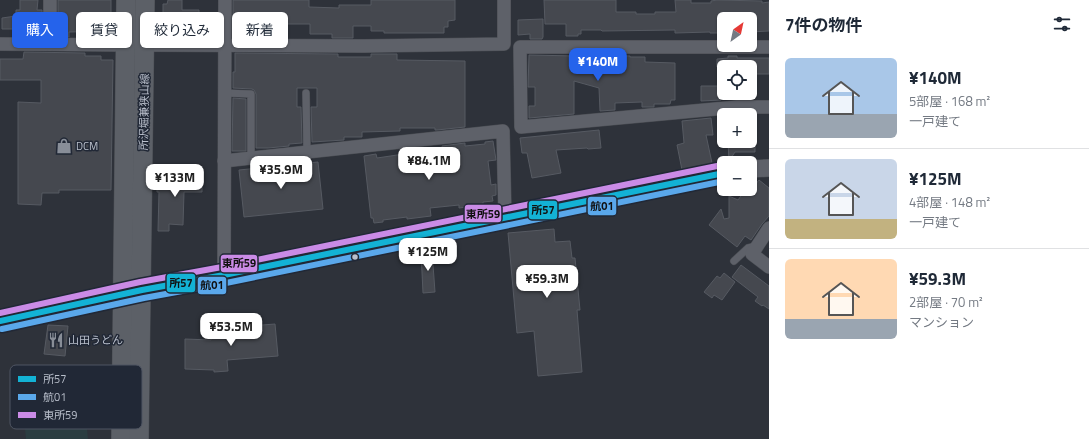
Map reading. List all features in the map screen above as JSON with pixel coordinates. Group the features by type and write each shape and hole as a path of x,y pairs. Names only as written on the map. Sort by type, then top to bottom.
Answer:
{"main road":[{"name":"所沢堀兼狭山線","path":"126,0 126,12"},
{"name":"所沢堀兼狭山線","path":"145,0 145,12"},
{"name":"所沢堀兼狭山線","path":"122,365 126,48"},
{"name":"所沢堀兼狭山線","path":"140,365 145,48"},
{"name":"所沢堀兼狭山線","path":"121,429 121,439"},
{"name":"所沢堀兼狭山線","path":"139,429 139,439"}],"street":[{"path":"50,0 50,12"},
{"path":"224,275 225,0"},
{"path":"225,45 364,46 504,44 504,0"},
{"path":"0,44 12,44"},
{"path":"769,46 520,47 520,127 736,107 769,107"},
{"path":"224,161 503,131 505,217"},
{"path":"757,169 769,168"},
{"path":"0,321 142,290 224,275 717,174"},
{"path":"769,228 752,254 769,267"}],"lane":[{"path":"225,93 251,94 252,158"},
{"path":"306,93 307,152"},
{"path":"734,262 748,248 756,246"}],"shaded area":[{"path":"25,429 87,429 88,439 26,439"}],"building":[{"path":"20,0 38,0 37,10 42,10 42,12 16,12 16,10 20,10"},
{"path":"58,0 111,0 111,12 76,12 76,32 69,32 69,37 68,12 58,12"},
{"path":"168,0 182,0 182,10 199,10 199,12 163,12 163,4 167,4"},
{"path":"233,0 309,0 309,7 339,8 339,5 371,5 371,0 455,0 455,20 448,21 448,27 444,27 444,33 384,33 384,31 371,31 371,26 353,26 353,38 332,38 332,34 310,34 310,24 288,24 288,12 233,12"},
{"path":"544,0 616,0 616,12 636,12 636,14 676,12 675,0 691,0 691,3 711,3 711,1 717,0 762,1 762,3 769,2 769,31 757,32 757,12 717,12 717,33 675,33 675,30 581,30 581,34 578,34 578,36 566,36 566,24 545,24"},
{"path":"12,17 12,29 2,29 2,18"},
{"path":"543,19 542,39 530,39 530,34 518,35 518,20"},
{"name":"DCM","path":"24,52 85,53 85,56 101,56 101,60 113,60 111,190 59,190 59,193 42,193 41,205 18,204 18,102 41,103 41,80 0,80 0,59 23,59"},
{"path":"235,53 338,54 338,57 371,57 371,54 397,54 397,60 465,61 465,127 437,130 435,130 435,128 400,128 400,131 362,132 362,137 344,137 344,140 312,142 311,107 317,107 317,88 297,88 297,107 301,107 302,143 289,144 289,146 256,148 256,94 252,89 233,88"},
{"path":"529,55 576,56 596,61 596,55 630,56 645,57 645,62 675,63 675,100 671,100 670,104 654,104 654,107 642,107 642,102 615,103 615,110 600,111 599,88 574,81 574,114 529,118 529,106 535,106 535,87 528,87"},
{"path":"728,56 737,56 737,58 769,58 769,74 757,74 757,60 717,60 728,58"},
{"path":"701,86 717,86 717,100 721,100 701,101"},
{"path":"233,98 246,99 246,151 232,151"},
{"path":"711,118 713,135 706,135 712,163 682,170 677,145 684,143 682,121"},
{"path":"599,130 601,148 556,150 561,173 532,178 527,153 522,153 520,138"},
{"path":"493,141 496,160 488,161 491,185 496,184 496,195 492,196 493,201 483,202 483,205 459,208 459,205 430,208 431,216 407,219 407,217 383,220 383,222 374,223 373,218 371,218 364,156 376,154 377,158 424,151 424,153 443,152 442,146 465,143 465,146 485,144 485,142"},
{"path":"728,148 755,148 755,152 735,152 732,156 729,156"},
{"path":"318,162 323,209 244,217 239,170"},
{"path":"157,175 202,175 202,192 184,192 183,225 169,224 169,231 158,231 159,192 157,192"},
{"path":"759,180 769,188 769,216 751,240 745,236 737,247 709,225 721,209 724,219 729,218 729,196 738,200 741,196 757,196 757,182"},
{"path":"554,229 555,242 570,241 572,258 575,258 580,310 577,310 582,372 538,376 534,331 517,333 508,233"},
{"path":"432,251 435,292 423,293 421,252"},
{"path":"741,265 769,286 769,309 755,301 758,297 732,277"},
{"path":"724,273 735,282 722,300 714,295 712,298 704,292 717,276 720,278"},
{"path":"275,324 278,356 227,360 228,371 214,372 214,370 185,369 185,339 211,340 211,336 225,335 224,328"},
{"name":"山田うどん","path":"48,325 68,326 65,356 44,354"}],"transit line":[{"name":"東所59","path":"0,313 140,282 222,267 717,166"},
{"name":"所57","path":"0,321 142,290 224,275 717,174"},
{"name":"航01","path":"2,329 144,298 226,283 717,182"}],"place":[{"name":"DCM","path":"64,146"},
{"name":"山田うどん","path":"56,340"}]}
